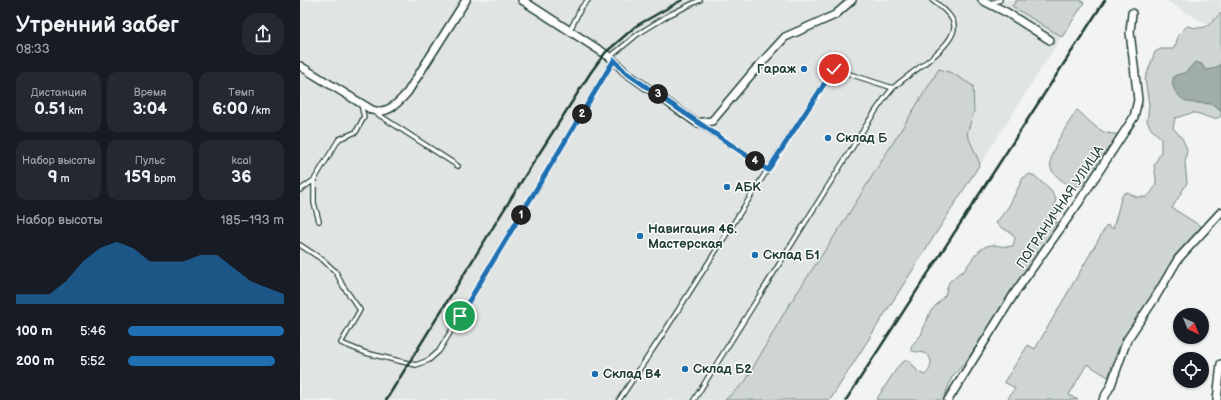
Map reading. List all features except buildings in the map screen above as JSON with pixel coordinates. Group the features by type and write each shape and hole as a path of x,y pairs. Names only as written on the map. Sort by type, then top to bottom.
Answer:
{"street":[{"path":"300,66 372,110 380,112 388,109 398,103 407,93 466,0"},
{"path":"522,0 612,58 625,72 697,123 712,121 785,37 836,15 852,0"},
{"path":"982,0 1006,12 1050,40"},
{"name":"ПОГРАНИЧНАЯ УЛИЦА","path":"948,400 1016,291 1079,202 1134,117 1138,100 1130,32 1132,13"},
{"path":"1103,400 1111,385 1127,340 1178,259 1221,212"},
{"path":"1217,400 1221,364"}],"lane":[{"path":"570,30 581,8 588,0"},
{"path":"300,245 323,260 336,272 343,286 360,310 341,343 356,350 416,365 428,360 439,351 612,58 638,34 670,15 700,0"},
{"path":"694,400 867,124 893,88 942,49 953,31 954,24 944,10 932,0"},
{"path":"990,4 1000,0"},
{"path":"619,400 834,69 893,88"},
{"path":"300,190 314,180 339,139 356,132 364,117 360,103"},
{"path":"372,110 458,166"},
{"path":"697,123 768,170"},
{"path":"314,180 314,203 319,221"}],"shaded area":[{"path":"300,0 1085,0 830,400 300,400"},
{"path":"1017,0 1080,0 1084,3 1062,37 1012,6"},
{"path":"1165,0 1221,0 1221,32"},
{"path":"1221,13 1221,116 1218,118 1211,118 1197,113 1189,114 1175,118 1173,128 1182,138 1187,149 1185,163 1187,183 1172,208 1202,227 1174,257 1152,296 1120,344 1108,377 1087,364 1069,395 1078,400 1007,400 1015,388 1004,382 1028,345 1035,349 1107,225 1113,229 1122,195 1127,192 1136,197 1147,197 1155,187 1156,180 1154,166 1161,152 1161,138 1151,129 1147,121 1149,105 1145,79 1155,52 1161,49 1173,49 1178,35 1187,26 1203,28"},
{"path":"1195,62 1202,64 1205,70 1212,69 1221,64 1221,111 1213,105 1193,103 1184,100 1175,91 1173,87 1174,76 1186,72"},
{"path":"939,69 952,73 973,86 974,111 967,134 980,164 830,400 725,400 745,382 787,308 841,226"},
{"path":"1077,110 1100,130 1111,134 1118,134 1089,180 1084,184 1076,186 1063,182 1057,176 1051,168 1051,161 1055,146"},
{"path":"1030,174 1035,176 1051,191 1056,199 1054,208 1057,222 1054,231 968,359 952,377 943,400 876,400 899,365 906,360 910,361 918,372 925,375 929,370 931,360 929,357 924,353 911,350 912,345 921,335 930,312 945,295 949,282 959,273 963,272 980,250 989,245 1013,246 1015,238 1013,235 996,223 1009,206 1023,178"}],"railway":[{"path":"386,400 523,179 591,72 605,53 636,26 682,0"},
{"path":"846,400 1105,0"}],"place":[{"name":"Гараж","path":"804,69"},
{"name":"Склад Б","path":"828,138"},
{"name":"АБК","path":"727,187"},
{"name":"Навигация 46. Мастерская","path":"640,236"},
{"name":"Склад Б1","path":"755,255"},
{"name":"Склад Б2","path":"685,369"},
{"name":"Склад В4","path":"595,374"}],"route":[{"path":"460,316 614,60 625,72 697,123 768,170 834,69"}]}
